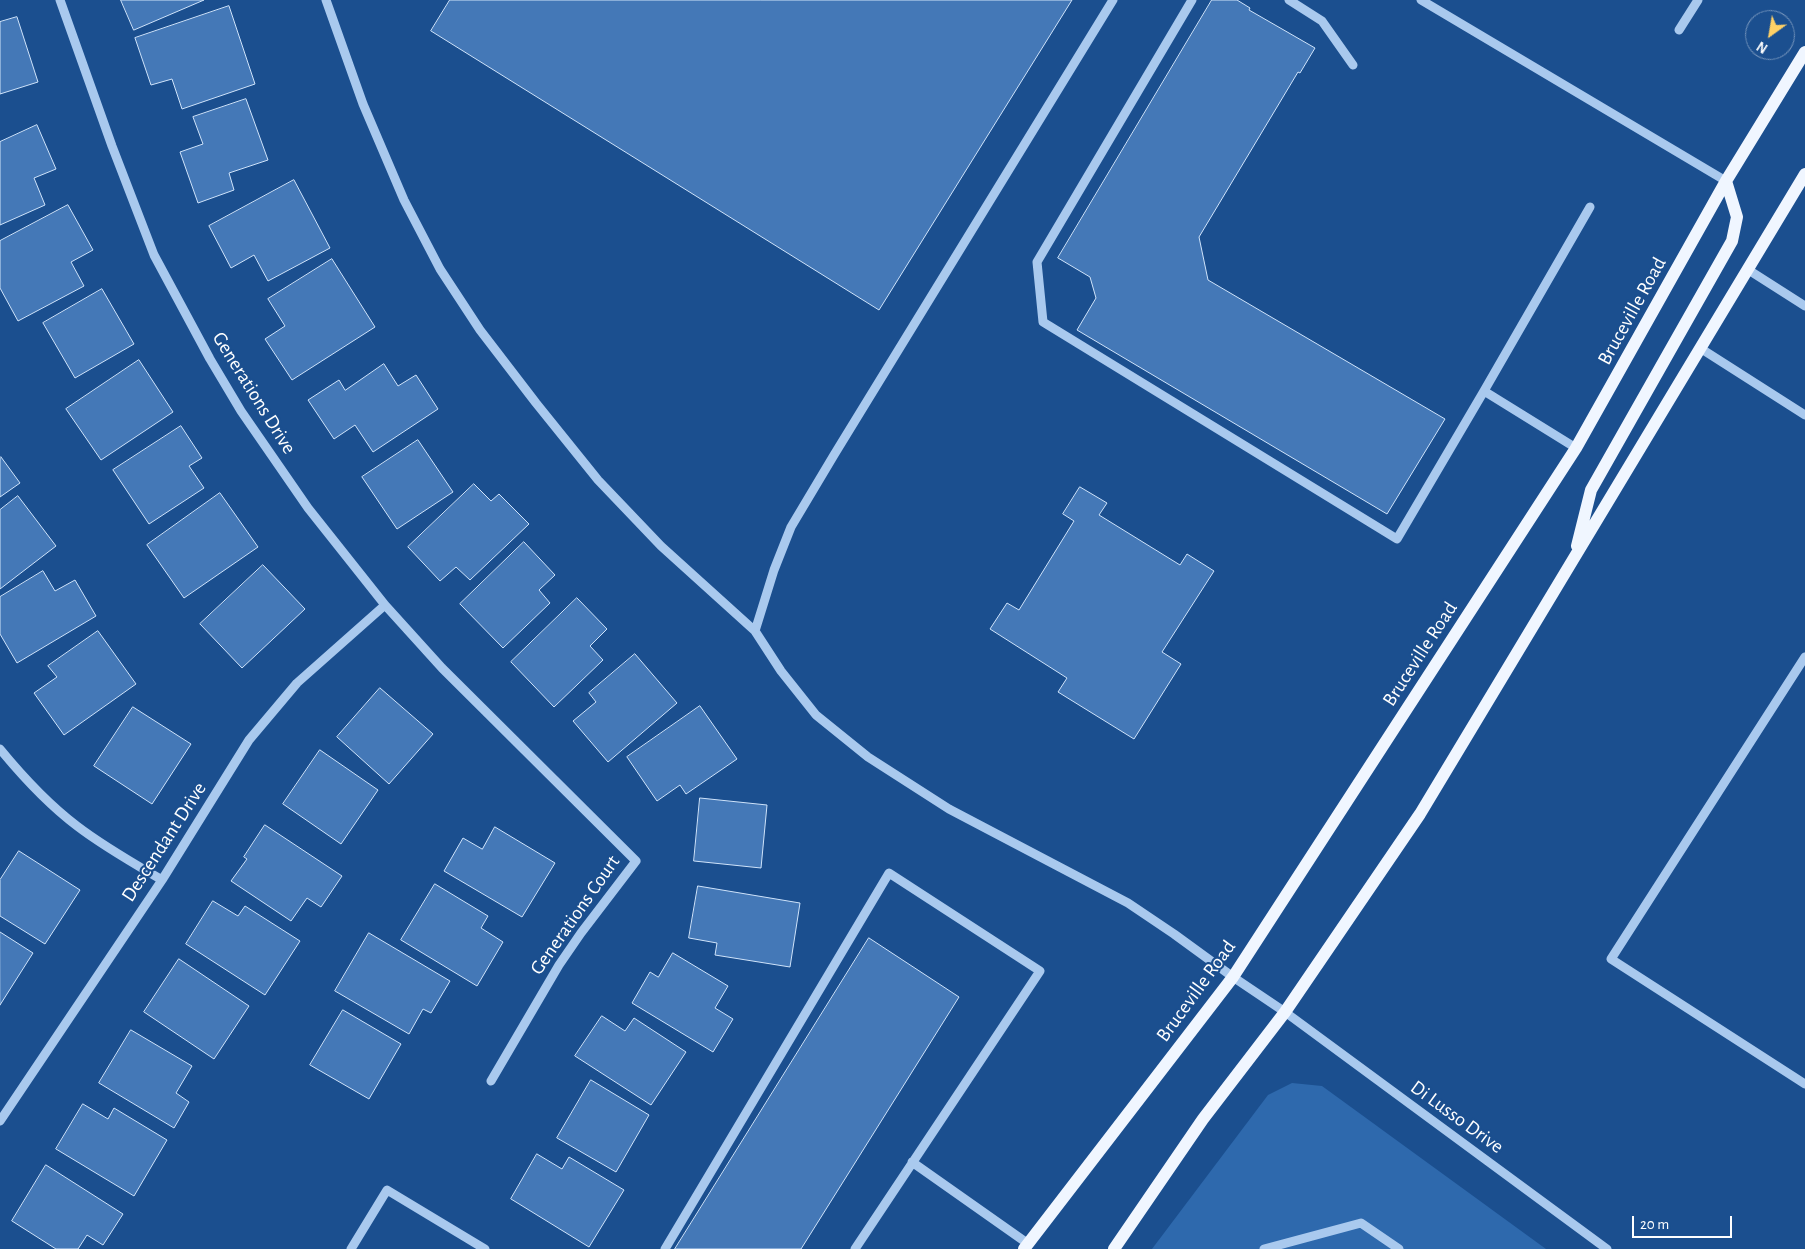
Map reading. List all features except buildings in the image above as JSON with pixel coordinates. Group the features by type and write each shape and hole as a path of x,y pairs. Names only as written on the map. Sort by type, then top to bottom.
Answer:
{"main road":[{"name":"Bruceville Road","path":"1025,1246 1233,977 1576,448 1726,181 1805,52"},
{"path":"1114,1249 1203,1118 1285,1012 1420,814 1805,174"},
{"path":"1573,561 1591,490 1732,242 1737,217 1726,181"}],"street":[{"name":"Generations Drive","path":"60,0 112,146 154,254 205,351 241,410 308,508 385,605 442,668 517,743"},
{"name":"Di Lusso Drive","path":"326,0 363,104 404,200 440,269 480,330 598,480 661,546 755,631 781,671 816,715 868,757 949,809 1128,904 1174,934 1285,1012 1607,1249"},
{"path":"755,631 774,570 791,528 1113,0"},
{"path":"1192,0 1036,262 1043,322 1397,539 1590,208"},
{"path":"1289,0 1322,21 1353,66"},
{"path":"1421,0 1726,181"},
{"path":"1679,30 1698,0"},
{"path":"1747,269 1805,306"},
{"path":"1700,348 1805,415"},
{"path":"1484,391 1576,448"},
{"name":"Descendant Drive","path":"0,1121 162,880 249,740 297,683 385,605"},
{"path":"1805,657 1611,959 1805,1084"},
{"name":"Generations Court","path":"492,1080 559,965 636,861 517,743"},
{"path":"0,749 46,800 77,826 162,880"},
{"path":"665,1249 889,873 1040,971 854,1249"},
{"path":"912,1162 1025,1246"},
{"path":"351,1249 387,1190 485,1249"},
{"path":"1264,1249 1361,1223 1399,1249"}],"shaded area":[{"path":"1292,1083 1322,1086 1546,1249 1152,1249 1268,1095"}]}
